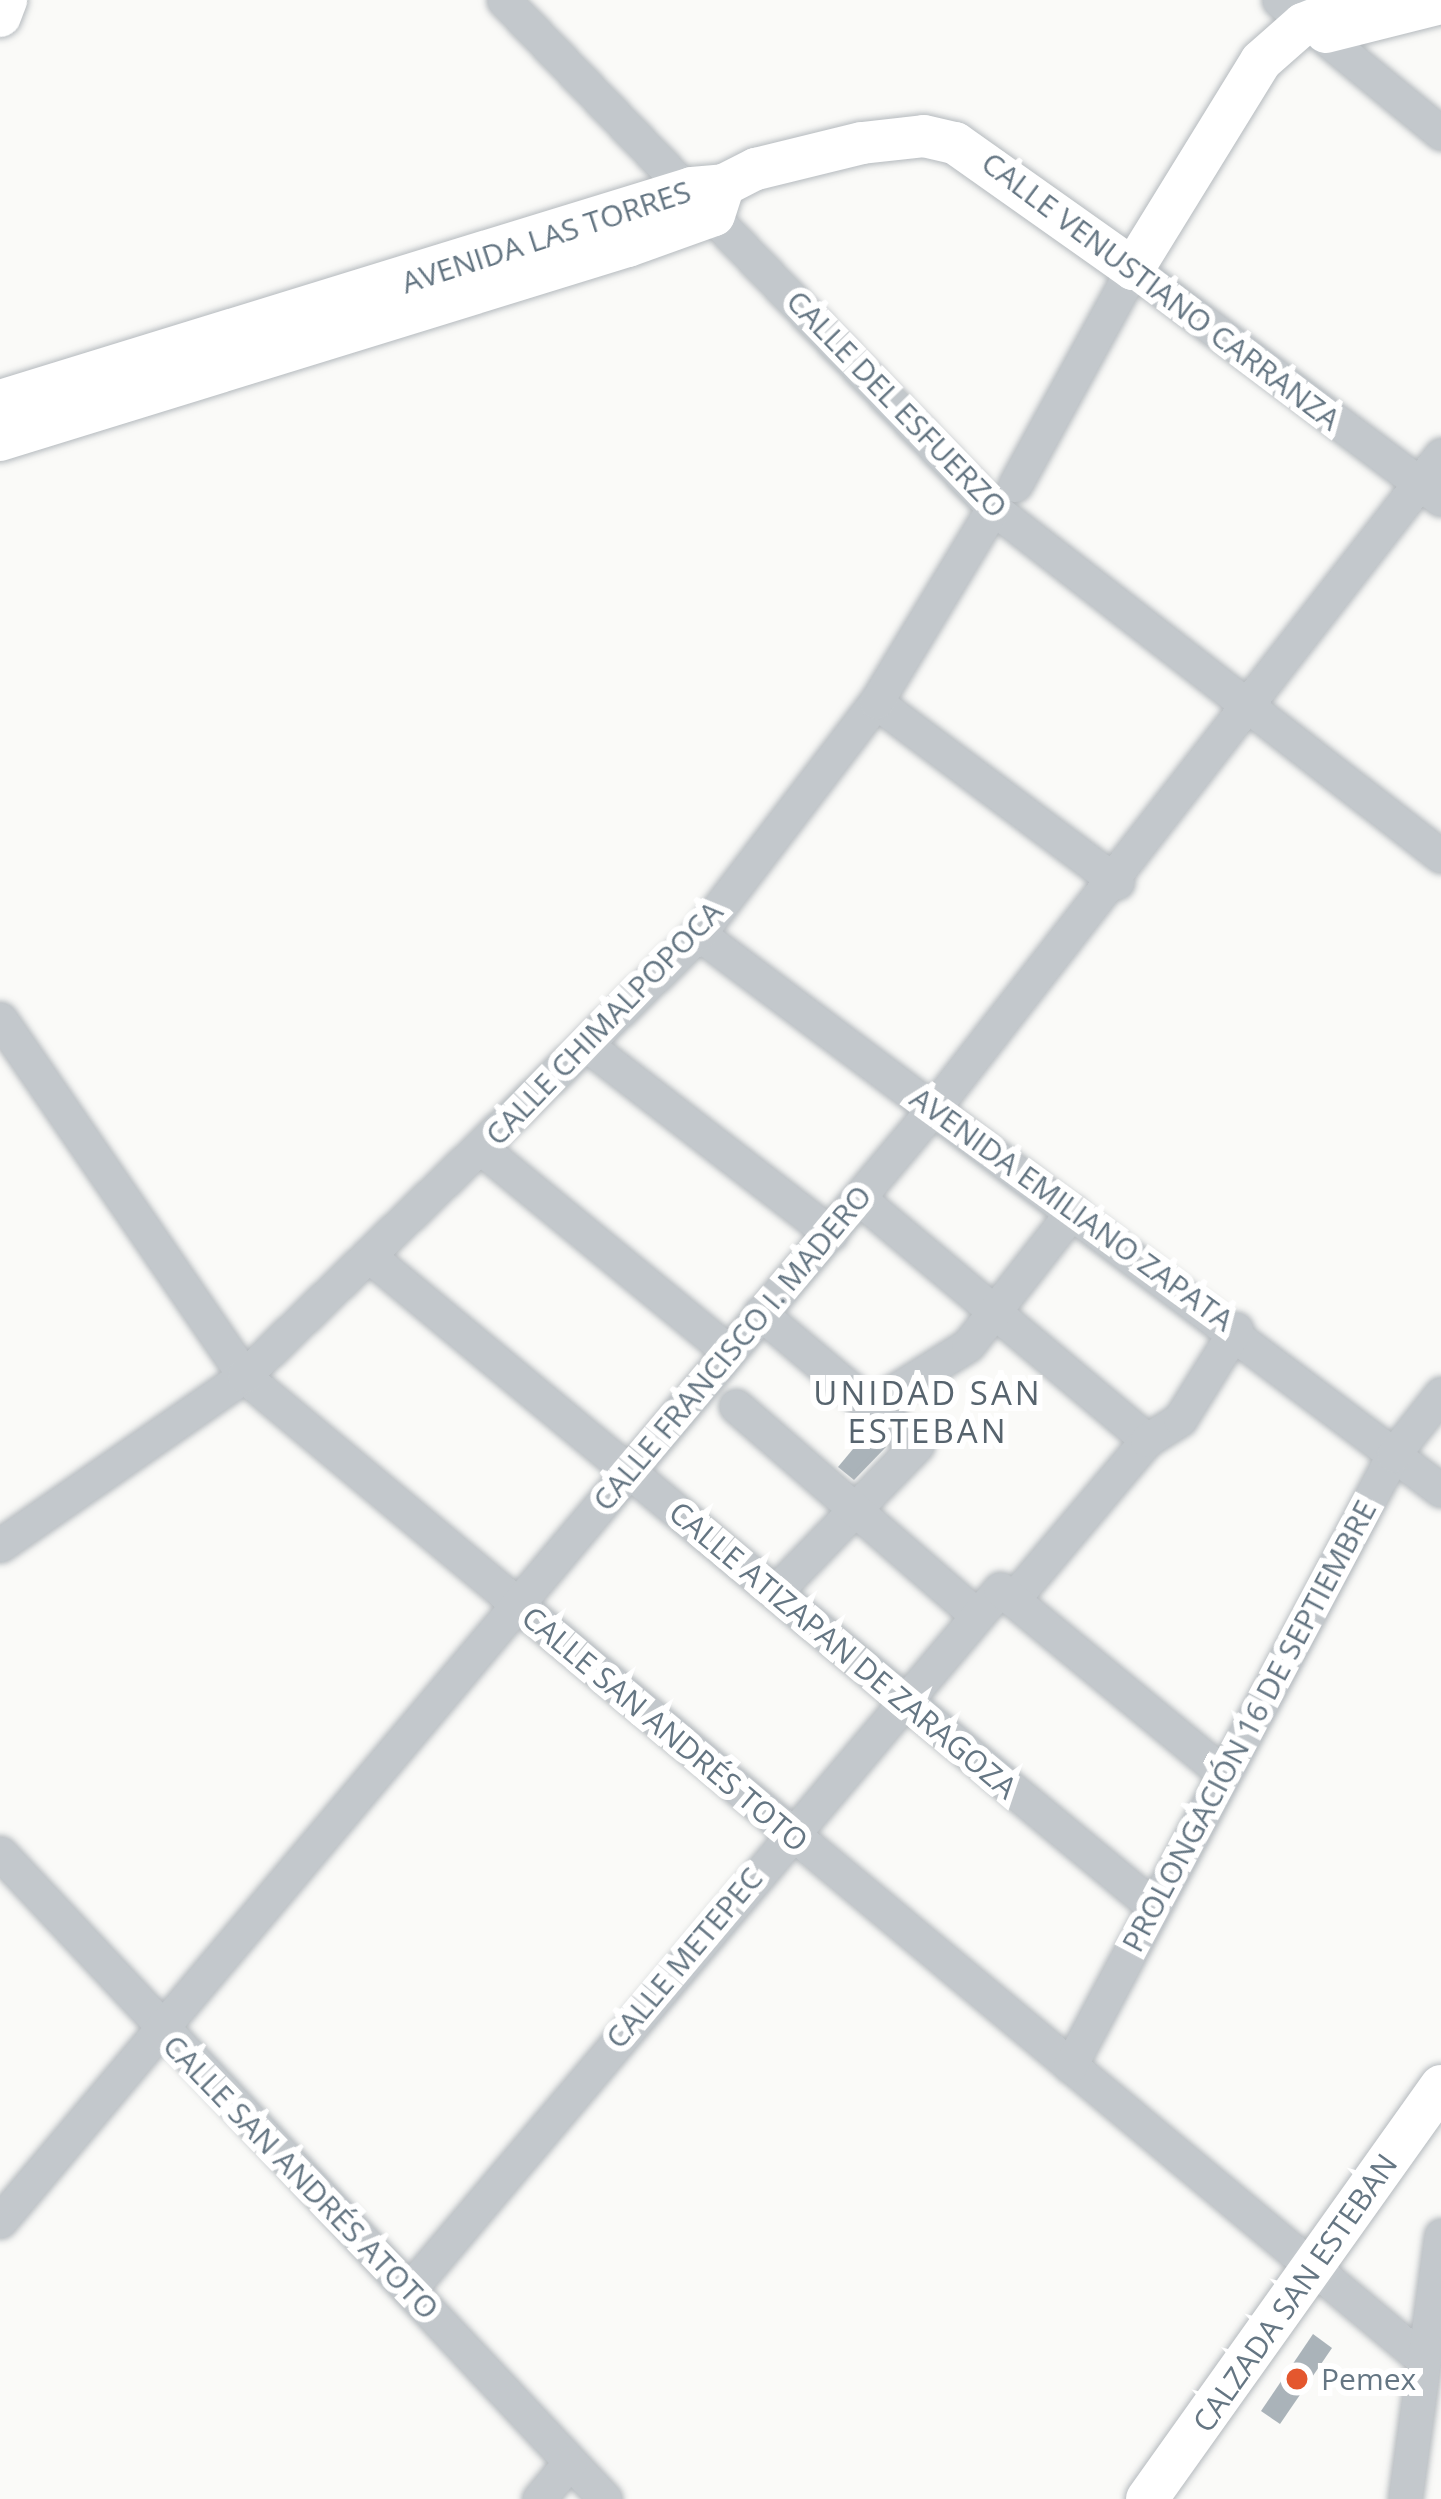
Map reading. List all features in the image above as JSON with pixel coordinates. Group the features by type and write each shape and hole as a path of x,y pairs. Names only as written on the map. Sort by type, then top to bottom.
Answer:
{"main road":[{"path":"0,16 6,0"},
{"path":"1297,23 1363,0"},
{"path":"1297,23 1356,30 1441,4"},
{"name":"CALLE CHIMALPOPOCA","path":"1133,269 1249,74 1297,23"},
{"name":"CALLE VENUSTIANO CARRANZA","path":"710,196 756,169 924,136 987,159 1133,269"},
{"name":"AVENIDA LAS TORRES","path":"0,440 128,383 373,309 710,196"},
{"name":"AVENIDA LAS TORRES","path":"0,401 128,383"},
{"name":"CALZADA SAN ESTEBAN","path":"1148,2499 1429,2119 1441,2086"}],"street":[{"name":"CALLE DEL ESFUERZO","path":"504,0 710,196 1004,496 1250,706 1441,856"},
{"path":"1297,23 1441,133"},
{"name":"CALLE VENUSTIANO CARRANZA","path":"1133,269 1431,491"},
{"name":"CALLE CHIMALPOPOCA","path":"0,1545 244,1376 699,934 876,702 1004,496 1133,269"},
{"name":"CALLE FRANCISCO I. MADERO","path":"0,2221 860,1199 1117,882 1250,706 1431,491 1441,455"},
{"path":"876,702 1117,882"},
{"name":"AVENIDA EMILIANO ZAPATA","path":"699,934 1236,1329 1441,1490"},
{"name":"CALLE SAN ANDRÉS TOTO","path":"0,1019 244,1376 1070,2066 1311,2274 1420,2357"},
{"path":"588,1046 831,1234"},
{"path":"482,1149 728,1352"},
{"path":"860,1199 1147,1440"},
{"path":"870,1406 968,1345 1072,1212"},
{"name":"CALLE ATIZAPAN DE ZARAGOZA","path":"368,1256 1153,1906"},
{"path":"760,1313 917,1445 855,1516 775,1592"},
{"name":"CALLE METEPEC","path":"409,2290 788,1832 975,1615 1000,1589 1013,1600 1147,1440 1180,1419 1236,1329"},
{"name":"PROLONGACIÓN 16 DE SEPTIEMBRE","path":"1070,2066 1221,1771 1393,1455 1441,1394"},
{"path":"736,1406 855,1516 975,1615"},
{"path":"1013,1600 1221,1771"},
{"name":"CALLE SAN ANDRÉS ATOTO","path":"0,1853 605,2499"},
{"path":"1405,2499 1420,2357 1441,2235"},
{"path":"539,2499 570,2462"}],"building":[{"path":"868,1431 886,1447 854,1480 838,1467"},
{"name":"Pemex","path":"1313,2334 1332,2348 1280,2424 1261,2411"}],"place":[{"name":"Pemex","path":"1297,2379"}],"district":[{"name":"UNIDAD SAN ESTEBAN","path":"928,1412"}]}
